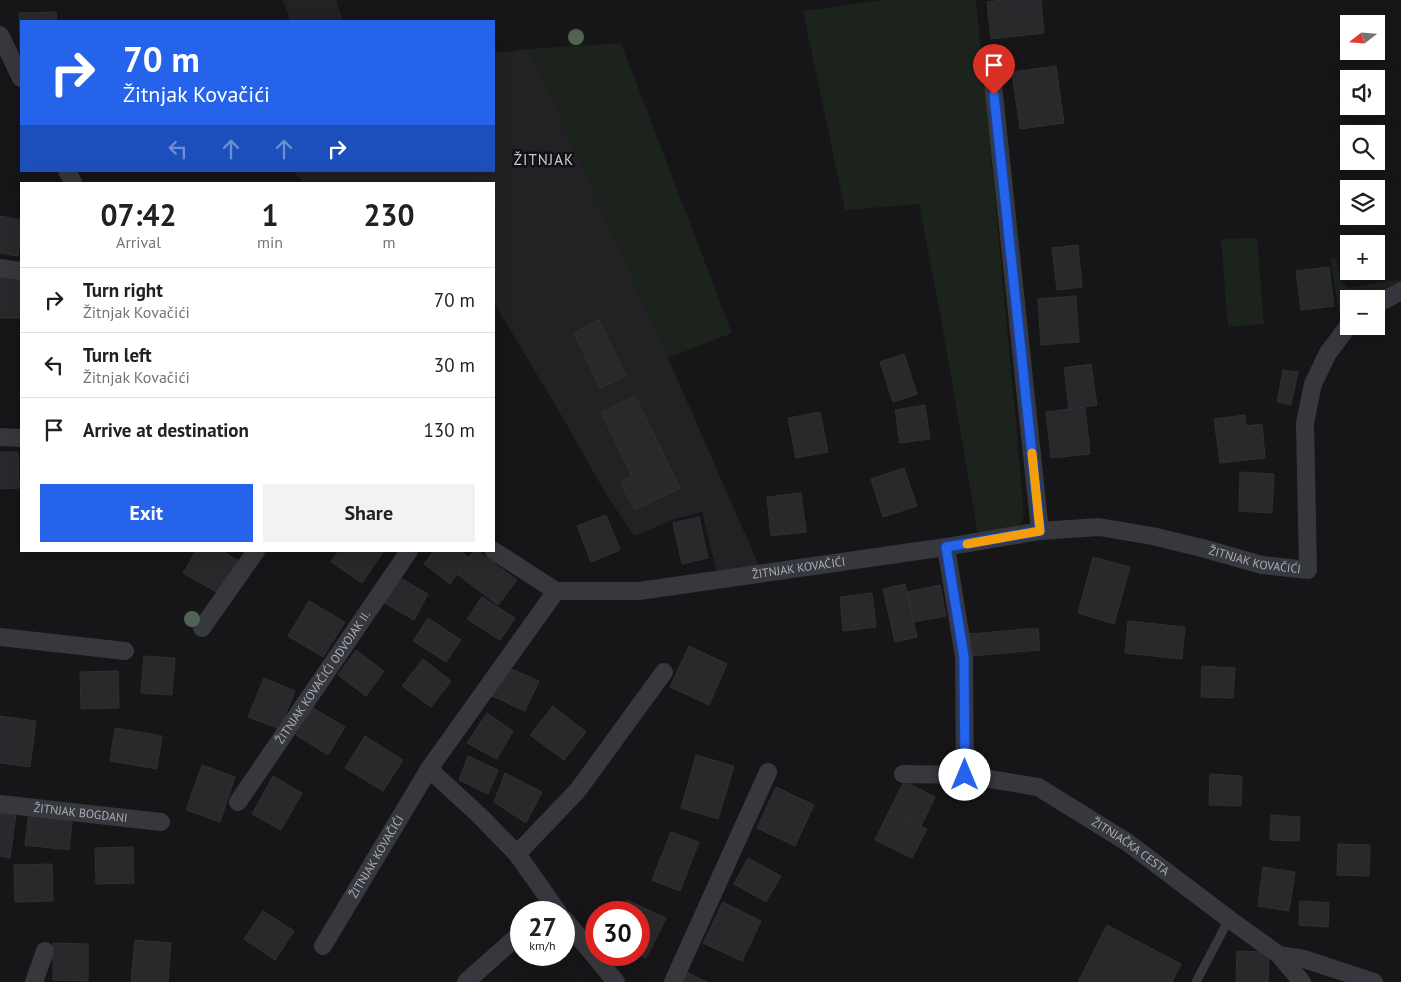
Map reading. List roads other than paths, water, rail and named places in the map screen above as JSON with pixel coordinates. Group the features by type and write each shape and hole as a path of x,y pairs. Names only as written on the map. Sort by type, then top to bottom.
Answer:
{"street":[{"path":"0,35 20,76"},
{"path":"992,75 1040,531"},
{"path":"0,268 20,270"},
{"path":"1385,300 1401,291"},
{"name":"ŽITNJAK KOVAČIĆI","path":"324,946 429,769 556,591 639,592 946,547 1040,531 1099,527 1152,536 1262,565 1308,570 1305,424 1313,384 1328,353 1342,335"},
{"path":"0,437 20,438"},
{"path":"946,547 964,657 965,775"},
{"path":"202,628 255,552"},
{"name":"ŽITNJAK KOVAČIĆI ODVOJAK II.","path":"238,802 409,552"},
{"path":"495,552 556,591"},
{"path":"0,637 125,651"},
{"path":"517,854 578,790 664,672"},
{"path":"429,769 481,817 517,854 548,901"},
{"path":"673,982 768,772"},
{"name":"ŽITNJAČKA CESTA","path":"903,774 965,775 1038,787 1127,842 1229,920 1279,955 1302,982"},
{"name":"ŽITNJAK BOGDANI","path":"0,804 161,822"},
{"path":"575,935 616,982"},
{"path":"466,982 510,943"},
{"path":"34,982 45,951"},
{"name":"ŽITNJAČKA CESTA","path":"1279,955 1304,959 1374,982"}],"lane":[{"path":"1196,982 1229,920"}],"district":[{"name":"ŽITNJAK","path":"544,160"}]}
